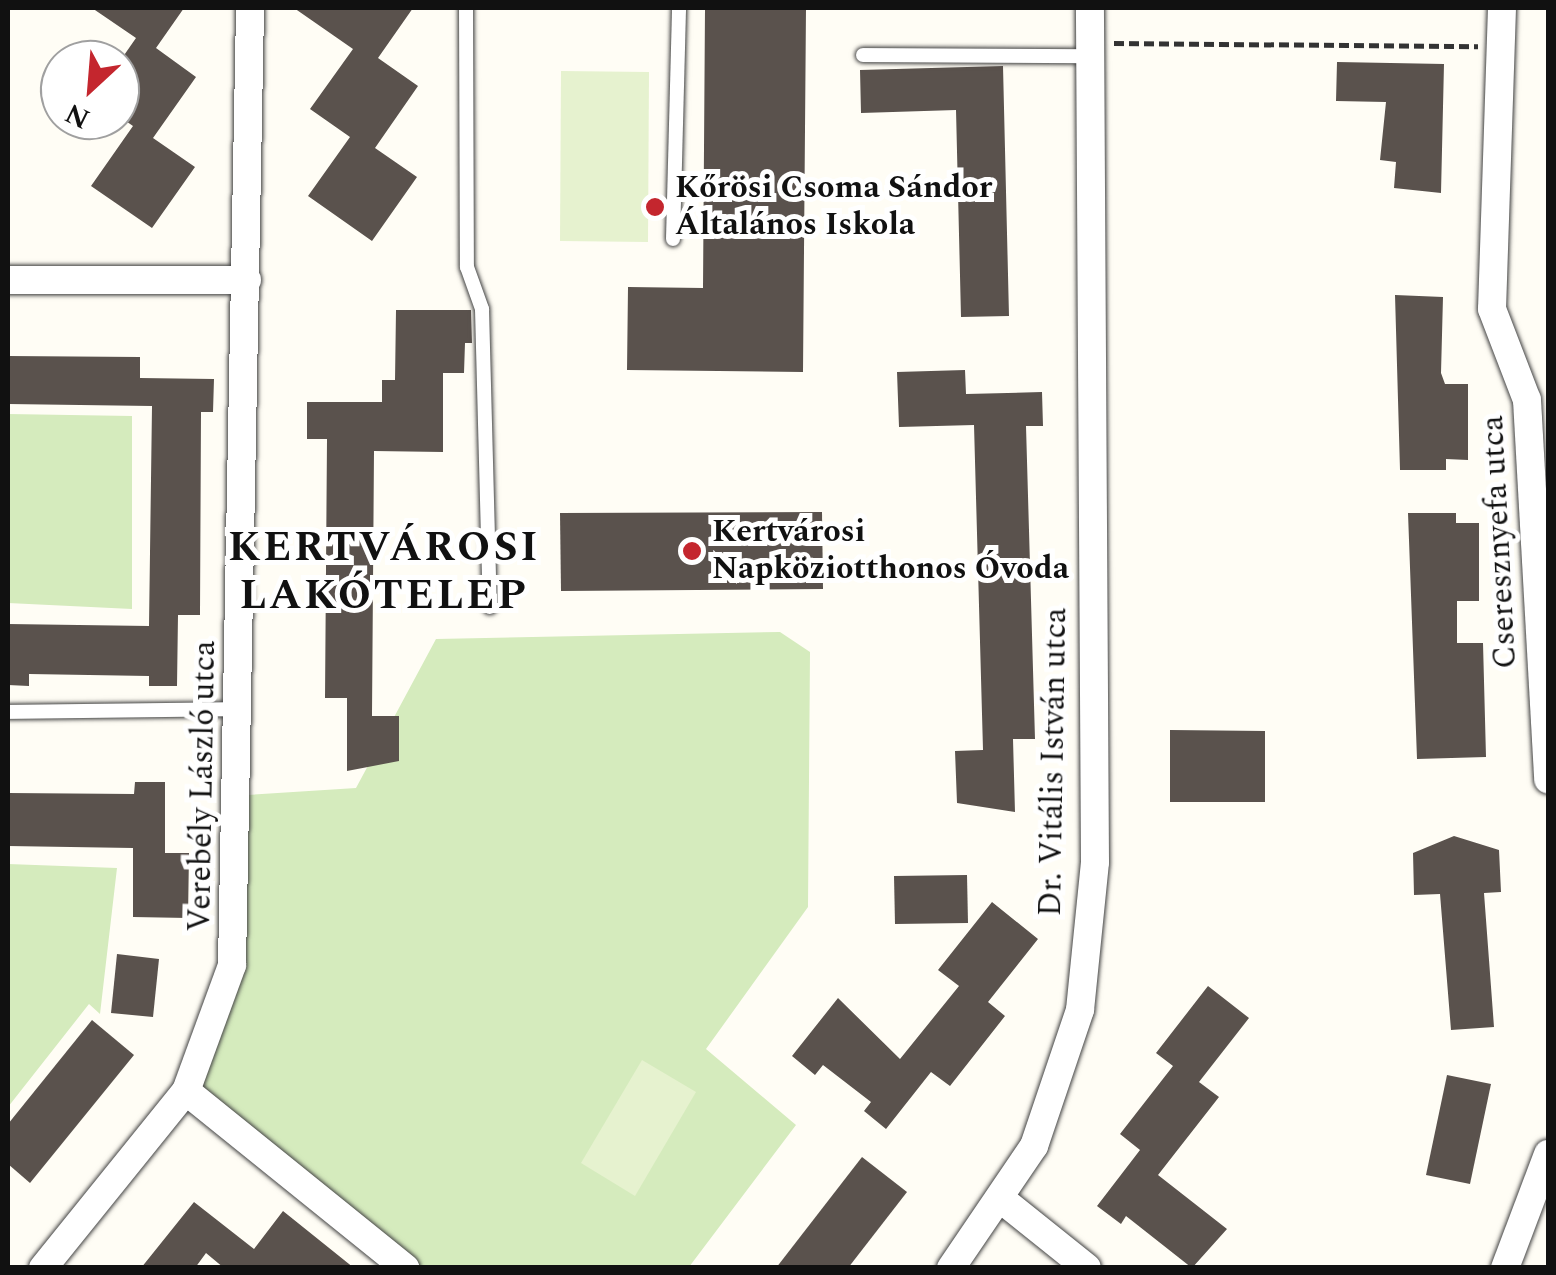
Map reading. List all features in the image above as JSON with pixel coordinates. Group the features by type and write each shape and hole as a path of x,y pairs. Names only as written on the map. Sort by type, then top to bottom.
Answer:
{"street":[{"name":"Verebély László utca","path":"43,1268 186,1091 232,965 241,709 250,8"},
{"name":"Dr. Vitális István utca","path":"951,1268 1001,1200 1070,1057 1094,862 1085,50 1090,8"},
{"name":"Cseresznyefa utca","path":"1502,8 1492,309 1527,400 1548,780"},
{"path":"8,280 246,280"},
{"path":"186,1091 406,1268"},
{"path":"1505,1268 1548,1154"},
{"path":"1001,1200 1086,1268"}],"lane":[{"path":"466,8 466,267 482,310 490,607"},
{"path":"673,239 679,8"},
{"path":"863,54 1085,50"},
{"path":"8,712 241,709"}],"path":[{"path":"1085,50 1501,46"}],"green space":[{"path":"561,71 649,72 648,242 560,241"},
{"path":"8,414 132,416 132,609 8,603"},
{"path":"780,632 810,652 808,907 706,1049 796,1125 689,1267 391,1267 169,1093 216,1006 231,796 356,788 436,639"},
{"path":"8,864 117,868 100,1014 89,1004 8,1107"},
{"path":"642,1060 696,1092 635,1196 581,1163"}],"building":[{"path":"92,8 184,8 156,48 196,77 153,138 195,167 152,228 91,186 123,140 140,140 140,40"},
{"path":"294,8 413,8 378,58 418,86 375,148 417,177 372,241 308,196 350,137 310,109 353,49"},
{"path":"705,8 806,8 803,372 627,370 628,287 703,288"},
{"path":"1337,62 1444,64 1441,193 1394,188 1396,162 1380,160 1386,102 1336,101"},
{"path":"1003,66 1009,316 961,317 956,110 861,113 860,70"},
{"path":"1395,295 1443,297 1441,373 1445,384 1468,384 1468,460 1446,459 1446,470 1400,470"},
{"path":"396,310 471,310 472,343 465,343 464,373 443,373 443,452 374,451 372,716 399,716 399,761 347,771 347,698 325,698 327,439 307,439 307,402 382,402 382,380 395,380"},
{"path":"8,356 140,357 140,378 214,379 213,412 201,412 200,615 178,615 177,686 149,686 149,676 29,674 29,686 8,685 8,624 149,626 152,406 8,404"},
{"path":"965,370 966,394 1042,392 1043,426 1026,426 1035,739 1013,739 1015,812 957,803 955,751 983,750 974,425 899,427 897,372"},
{"name":"Kertvárosi Napköziotthonos Óvoda","path":"822,512 823,589 561,591 560,513"},
{"path":"1408,513 1456,513 1456,523 1479,523 1479,601 1457,601 1457,643 1483,643 1486,757 1417,759"},
{"path":"1170,730 1265,731 1265,802 1170,802"},
{"path":"135,782 165,782 165,853 189,853 188,918 133,917 133,848 8,846 8,793 134,794"},
{"path":"1454,836 1499,850 1501,892 1484,893 1494,1027 1451,1030 1440,894 1414,895 1413,853"},
{"path":"967,875 968,923 895,924 894,876"},
{"path":"992,902 1038,939 988,1002 1005,1016 950,1086 931,1072 886,1129 864,1111 871,1102 823,1065 815,1075 792,1056 838,998 900,1059 959,986 938,970"},
{"path":"117,954 159,959 153,1017 111,1013"},
{"path":"1208,986 1249,1018 1199,1082 1219,1097 1158,1175 1227,1229 1192,1268 1126,1216 1121,1224 1097,1206 1140,1150 1120,1134 1173,1066 1156,1053"},
{"path":"92,1020 134,1055 30,1183 8,1164 8,1124"},
{"path":"1447,1075 1491,1084 1470,1184 1426,1175"},
{"path":"862,1157 907,1192 848,1268 776,1268"},
{"path":"194,1202 254,1249 283,1211 354,1268 224,1268 206,1253 195,1268 141,1268"}],"place":[{"name":"Kőrösi Csoma Sándor Általános Iskola","path":"655,207"},
{"name":"Kertvárosi Napköziotthonos Óvoda","path":"692,551"}],"district":[{"name":"KERTVÁROSI LAKÓTELEP","path":"384,572"}]}
